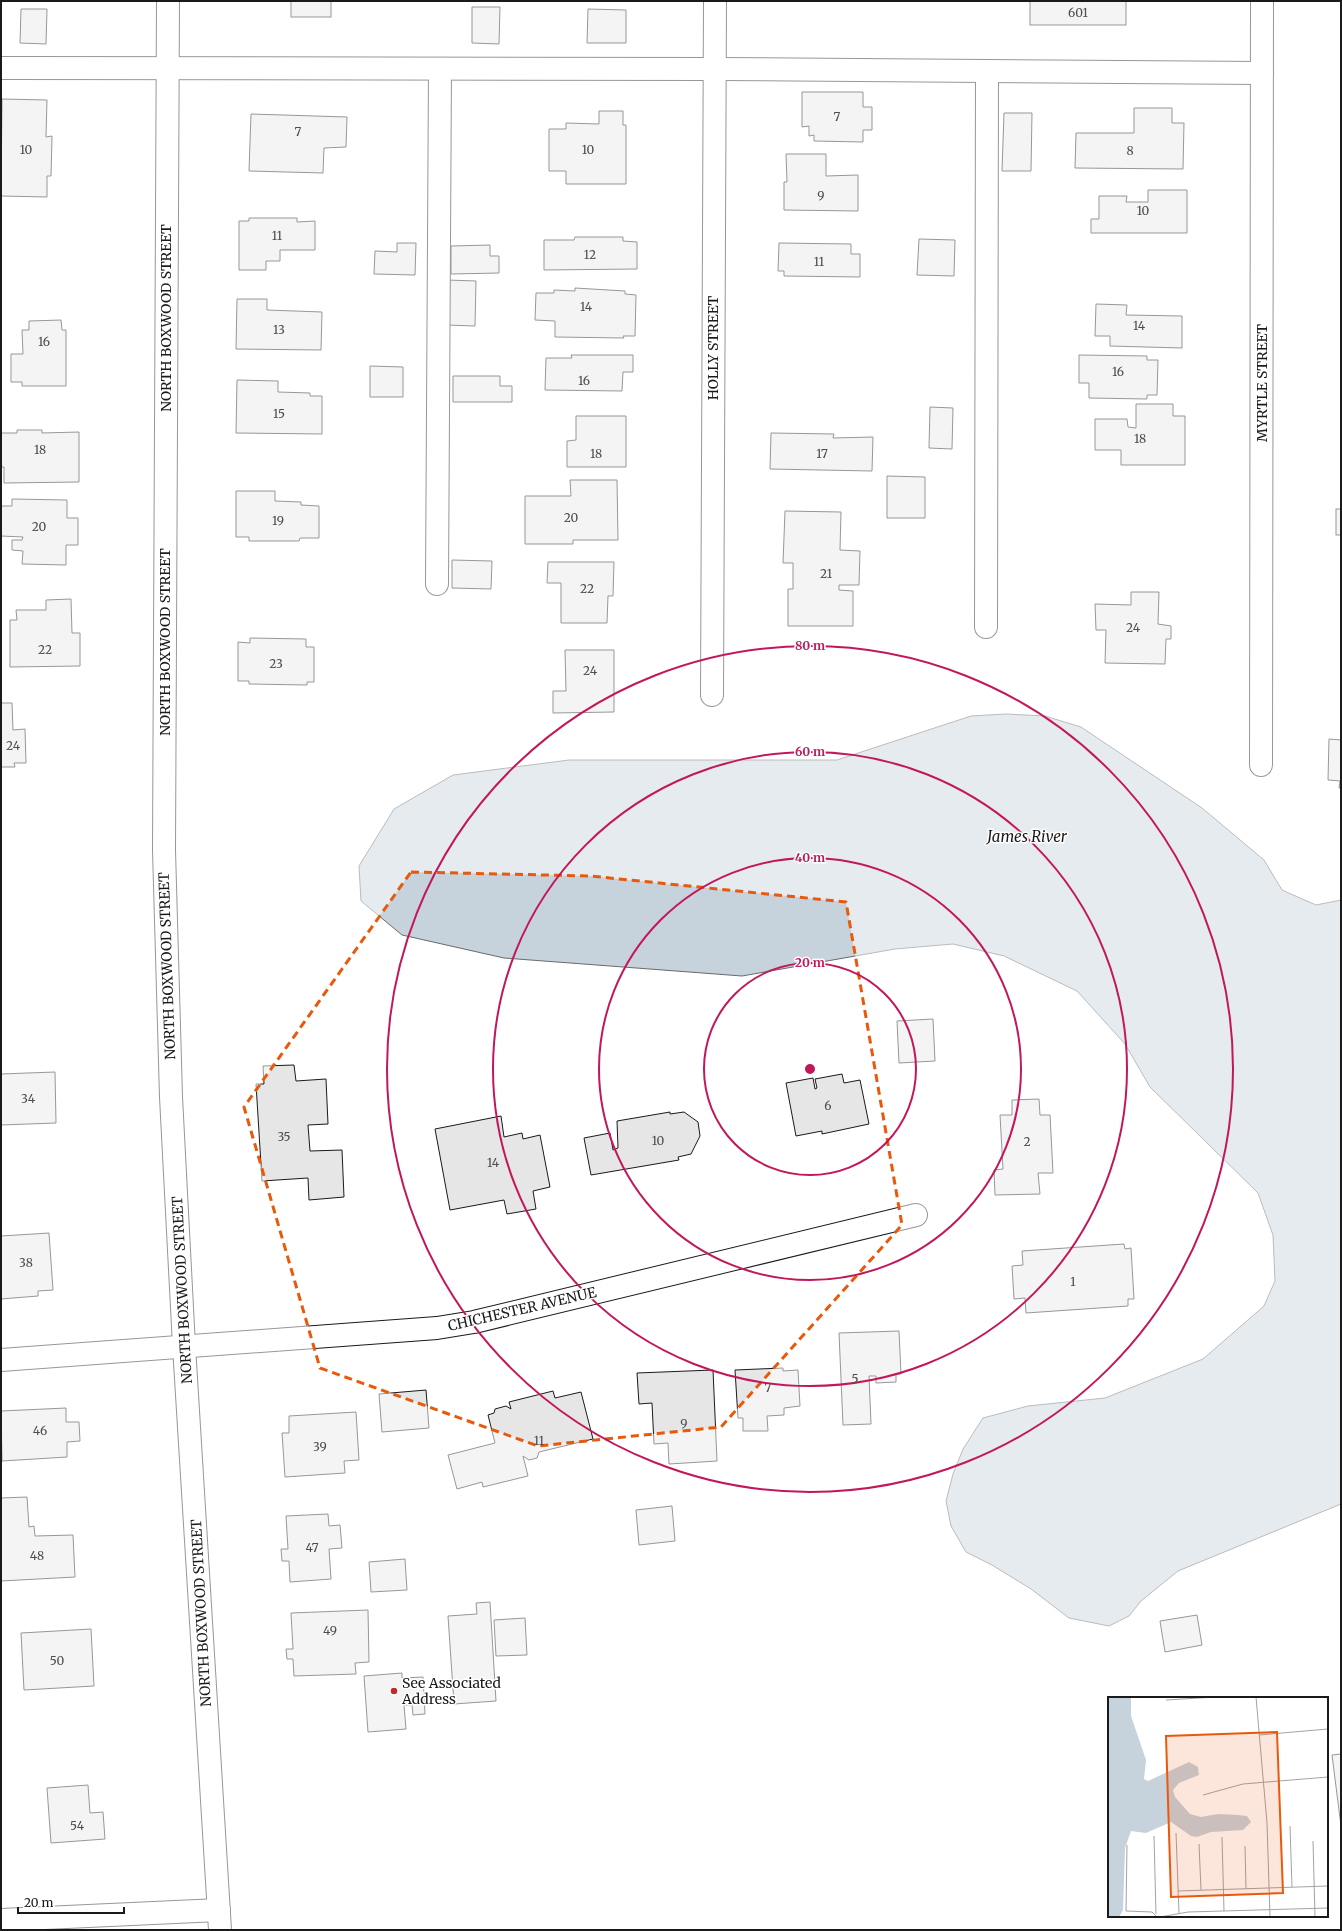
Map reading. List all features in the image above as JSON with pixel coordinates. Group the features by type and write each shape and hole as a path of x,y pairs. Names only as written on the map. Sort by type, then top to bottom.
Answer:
{"street":[{"name":"NORTH BOXWOOD STREET","path":"168,1 164,850 171,1097 184,1346 219,1920"},
{"name":"HOLLY STREET","path":"712,695 715,1"},
{"name":"MYRTLE STREET","path":"1261,765 1262,1"},
{"path":"1,68 715,69 1262,73"},
{"path":"437,584 440,69"},
{"path":"986,627 987,71"},
{"name":"CHICHESTER AVENUE","path":"1,1360 437,1328 474,1322 916,1215"},
{"path":"1,1920 219,1920"}],"highlighted area":[{"path":"411,872 590,876 846,902 902,1225 721,1427 538,1446 320,1368 244,1107"}],"water":[{"name":"James River","path":"1006,714 1045,716 1081,727 1202,808 1264,860 1282,890 1316,905 1341,900 1341,1504 1178,1571 1141,1601 1129,1616 1109,1626 1069,1618 1031,1589 992,1565 966,1552 951,1526 946,1501 953,1474 963,1449 983,1418 1028,1406 1105,1398 1203,1359 1264,1306 1275,1281 1273,1235 1258,1193 1150,1087 1125,1044 1077,991 1004,956 953,944 895,949 742,976 504,958 402,935 361,901 359,866 394,809 453,775 569,760 837,760 971,716"}],"building":[{"path":"291,1 331,1 331,17 291,17"},
{"path":"1030,1 1126,1 1126,25 1030,25"},
{"path":"472,7 500,7 499,44 472,43"},
{"path":"21,9 47,9 46,44 20,43"},
{"path":"588,9 626,10 626,43 587,43"},
{"path":"802,92 863,92 863,107 872,107 872,130 863,130 863,142 814,141 814,135 809,136 809,126 802,127"},
{"path":"2,99 47,100 46,137 52,136 51,176 47,176 47,197 1,196"},
{"path":"1134,108 1172,108 1172,123 1184,123 1183,169 1075,168 1076,133 1134,133"},
{"path":"599,111 623,111 623,125 626,125 626,184 566,184 566,171 549,171 549,129 566,129 566,123 599,124"},
{"path":"1004,113 1032,113 1031,171 1002,171"},
{"path":"251,114 347,117 346,147 324,148 323,173 249,171"},
{"path":"786,154 826,154 826,176 858,175 858,211 784,210 784,182 787,182"},
{"path":"1148,190 1187,190 1187,233 1091,233 1091,219 1099,219 1099,196 1127,196 1126,202 1148,202"},
{"path":"249,218 297,218 297,222 315,221 315,250 280,250 280,261 266,261 266,270 239,270 239,221 249,221"},
{"path":"575,237 623,237 623,241 637,242 637,269 544,270 544,240 574,240"},
{"path":"919,239 955,240 954,276 917,275"},
{"path":"397,243 416,243 415,275 374,274 375,251 397,252"},
{"path":"779,243 851,244 851,254 860,254 860,277 784,276 784,271 778,271"},
{"path":"490,245 490,256 499,256 499,273 451,274 451,246"},
{"path":"447,280 476,281 475,326 446,325"},
{"path":"575,288 625,291 625,294 636,295 635,336 623,336 624,338 555,337 555,321 535,320 536,293 554,293 554,290 575,291"},
{"path":"237,299 267,299 267,310 322,312 321,350 236,349"},
{"path":"1096,304 1127,305 1126,315 1182,316 1182,348 1110,346 1110,336 1095,336"},
{"path":"61,320 62,330 66,330 66,386 22,386 22,382 11,382 11,354 23,354 22,330 29,330 29,321"},
{"path":"571,355 633,355 633,372 623,372 622,391 545,390 546,358 572,358"},
{"path":"1079,355 1147,356 1147,360 1158,360 1157,395 1147,395 1147,399 1089,398 1089,383 1079,383"},
{"path":"370,366 403,367 403,397 370,397"},
{"path":"453,376 500,376 500,386 512,386 512,402 453,402"},
{"path":"237,380 278,381 278,392 310,393 310,396 322,396 322,434 236,433"},
{"path":"1136,404 1173,404 1173,416 1185,416 1185,465 1121,465 1121,450 1095,450 1095,419 1127,419 1128,427 1136,428"},
{"path":"930,407 953,408 952,449 929,448"},
{"path":"576,416 626,416 626,467 567,467 567,441 576,440"},
{"path":"17,430 42,430 42,433 79,432 79,482 4,483 4,467 1,467 1,433 17,433"},
{"path":"771,433 834,434 833,438 873,437 872,471 770,469"},
{"path":"887,476 925,477 925,518 887,518"},
{"path":"570,480 617,480 618,540 573,540 573,544 525,544 525,496 571,496"},
{"path":"236,491 275,491 275,501 301,502 301,505 319,506 319,538 300,538 299,541 249,541 249,537 236,537"},
{"path":"12,499 67,500 67,518 78,518 78,545 66,545 66,565 22,564 23,551 12,550 12,540 22,540 23,537 1,536 1,506 12,506"},
{"path":"1336,509 1341,509 1341,535 1336,535"},
{"path":"785,511 841,512 840,550 860,551 859,585 839,585 839,590 853,591 853,626 788,626 788,589 793,589 793,563 783,563"},
{"path":"452,560 492,561 491,589 452,588"},
{"path":"548,562 614,562 613,596 608,596 607,623 561,623 561,583 547,583"},
{"path":"1131,592 1159,592 1158,624 1171,626 1171,639 1166,639 1165,664 1105,663 1106,630 1096,630 1095,604 1131,605"},
{"path":"71,599 72,633 80,633 80,666 10,667 10,620 17,620 16,610 46,610 46,600"},
{"path":"250,638 306,639 306,647 314,647 314,682 307,682 307,685 249,684 249,681 238,681 238,642 250,643"},
{"path":"565,650 614,650 614,712 553,713 553,691 566,691"},
{"path":"1,703 12,703 13,730 25,729 26,763 14,763 15,767 1,767"},
{"path":"1329,739 1341,740 1341,788 1339,788 1340,781 1328,780"},
{"path":"933,1019 935,1061 899,1063 897,1021"},
{"path":"294,1065 296,1081 326,1079 328,1124 308,1125 310,1151 342,1150 344,1197 309,1200 308,1178 262,1181 256,1084 264,1084 263,1066"},
{"path":"55,1072 56,1123 1,1125 1,1074"},
{"path":"842,1074 844,1083 860,1080 869,1124 822,1134 822,1131 796,1136 786,1083 813,1078 815,1089 817,1088 815,1079"},
{"path":"1039,1099 1040,1115 1050,1115 1053,1173 1038,1173 1040,1194 995,1195 994,1170 1003,1169 1000,1115 1012,1115 1012,1100"},
{"path":"670,1112 670,1114 684,1112 698,1122 700,1136 691,1154 678,1157 679,1160 591,1175 584,1138 610,1133 613,1150 618,1148 617,1121"},
{"path":"501,1116 504,1137 522,1133 523,1139 540,1135 550,1187 533,1191 536,1209 507,1214 504,1200 450,1210 435,1129"},
{"path":"49,1233 53,1290 38,1291 38,1296 1,1299 1,1236"},
{"path":"1124,1244 1125,1249 1131,1248 1134,1299 1128,1299 1128,1306 1026,1313 1025,1298 1014,1299 1012,1266 1023,1265 1022,1251"},
{"path":"899,1331 901,1374 896,1374 896,1382 876,1383 876,1376 869,1376 871,1424 843,1425 839,1333"},
{"path":"783,1368 783,1371 798,1370 800,1406 784,1408 784,1415 767,1416 768,1431 743,1431 743,1418 738,1418 735,1370"},
{"path":"713,1370 717,1461 669,1464 668,1443 654,1444 652,1403 639,1404 637,1373"},
{"path":"426,1390 429,1428 382,1432 379,1394"},
{"path":"553,1391 555,1398 581,1392 593,1439 539,1452 537,1458 529,1460 523,1456 528,1476 483,1487 482,1482 457,1489 448,1455 495,1443 488,1415 494,1413 495,1409 506,1406 511,1409 509,1402"},
{"path":"66,1408 66,1422 79,1422 80,1441 67,1442 67,1457 2,1461 1,1411"},
{"path":"356,1412 359,1460 344,1461 345,1473 285,1477 282,1433 289,1433 289,1416"},
{"path":"27,1497 29,1527 34,1526 35,1536 73,1535 75,1577 1,1581 1,1498"},
{"path":"672,1506 675,1541 639,1545 636,1510"},
{"path":"328,1514 329,1526 340,1525 342,1548 329,1549 331,1579 290,1582 289,1561 282,1561 281,1549 288,1549 286,1516"},
{"path":"405,1559 407,1590 371,1592 369,1562"},
{"path":"490,1602 496,1701 454,1704 448,1616 477,1614 476,1603"},
{"path":"368,1610 369,1662 355,1663 356,1674 294,1676 293,1659 287,1659 286,1649 293,1649 291,1613"},
{"path":"1197,1615 1202,1645 1165,1652 1160,1621"},
{"path":"525,1618 527,1655 496,1656 494,1620"},
{"path":"91,1629 94,1686 24,1690 21,1633"},
{"name":"See Associated Address","path":"402,1673 402,1678 423,1677 425,1714 413,1715 412,1705 404,1705 406,1729 368,1732 364,1676"},
{"path":"1341,1754 1341,1826 1332,1755"},
{"path":"88,1785 90,1813 103,1812 105,1839 51,1843 47,1788"}],"place":[{"name":"See Associated Address","path":"394,1691"}]}
